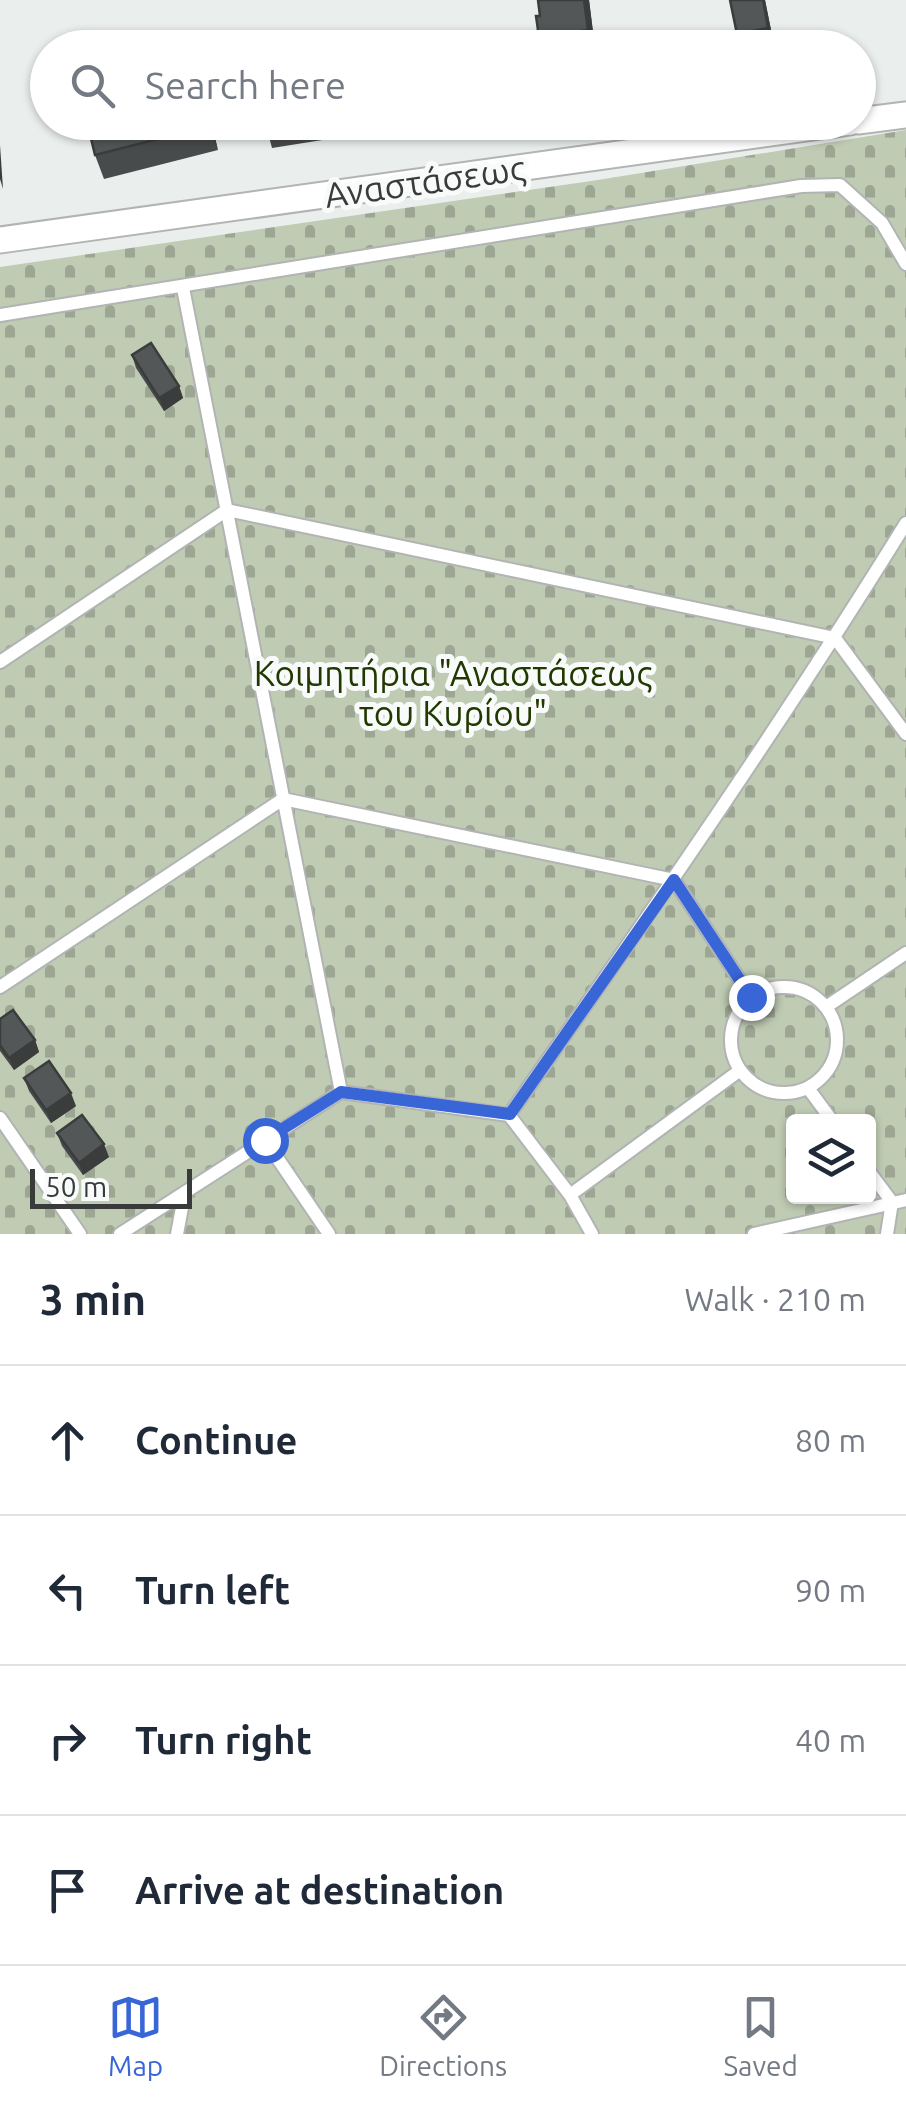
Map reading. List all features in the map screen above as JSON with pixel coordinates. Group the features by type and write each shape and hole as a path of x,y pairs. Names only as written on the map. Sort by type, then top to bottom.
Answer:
{"street":[{"path":"876,118 906,114"},
{"name":"Αναστάσεως","path":"0,240 720,140"}],"lane":[{"path":"0,315 800,186 840,185 882,223 906,264"},
{"path":"183,288 341,1092"},
{"path":"0,662 226,510 835,638 906,734"},
{"path":"510,1114 674,880 906,524"},
{"path":"0,987 283,799 674,880 751,997"},
{"path":"826,1007 906,954"},
{"path":"782,986 799,988 826,1007 834,1021 836,1052 831,1066 808,1088 776,1093 760,1088 739,1071 730,1037 740,1008 751,997 782,986"},
{"path":"570,1194 739,1071"},
{"path":"808,1088 827,1114"},
{"path":"120,1234 341,1092 510,1114 570,1194 592,1234"},
{"path":"0,1118 80,1234"},
{"path":"265,1140 329,1234"},
{"path":"876,1178 899,1201"},
{"path":"177,1234 185,1192"},
{"path":"754,1234 899,1201"},
{"path":"887,1234 899,1201"}],"green space":[{"name":"Κοιμητήρια \"Αναστάσεως του Κυρίου\"","path":"906,130 906,1234 0,1234 0,267 844,140 876,140 876,135"}],"building":[{"path":"538,0 584,0 588,30 538,30 536,16 540,16"},
{"path":"730,0 763,0 768,28 736,30"},
{"path":"91,140 154,140 95,155"},
{"path":"151,343 179,386 159,398 132,355"},
{"path":"13,1010 35,1040 9,1058 0,1045 0,1019"},
{"path":"49,1061 71,1093 46,1110 24,1078"},
{"path":"82,1115 104,1144 79,1163 57,1133"}],"route":[{"path":"265,1140 341,1092 510,1114 674,880 751,997"}]}
